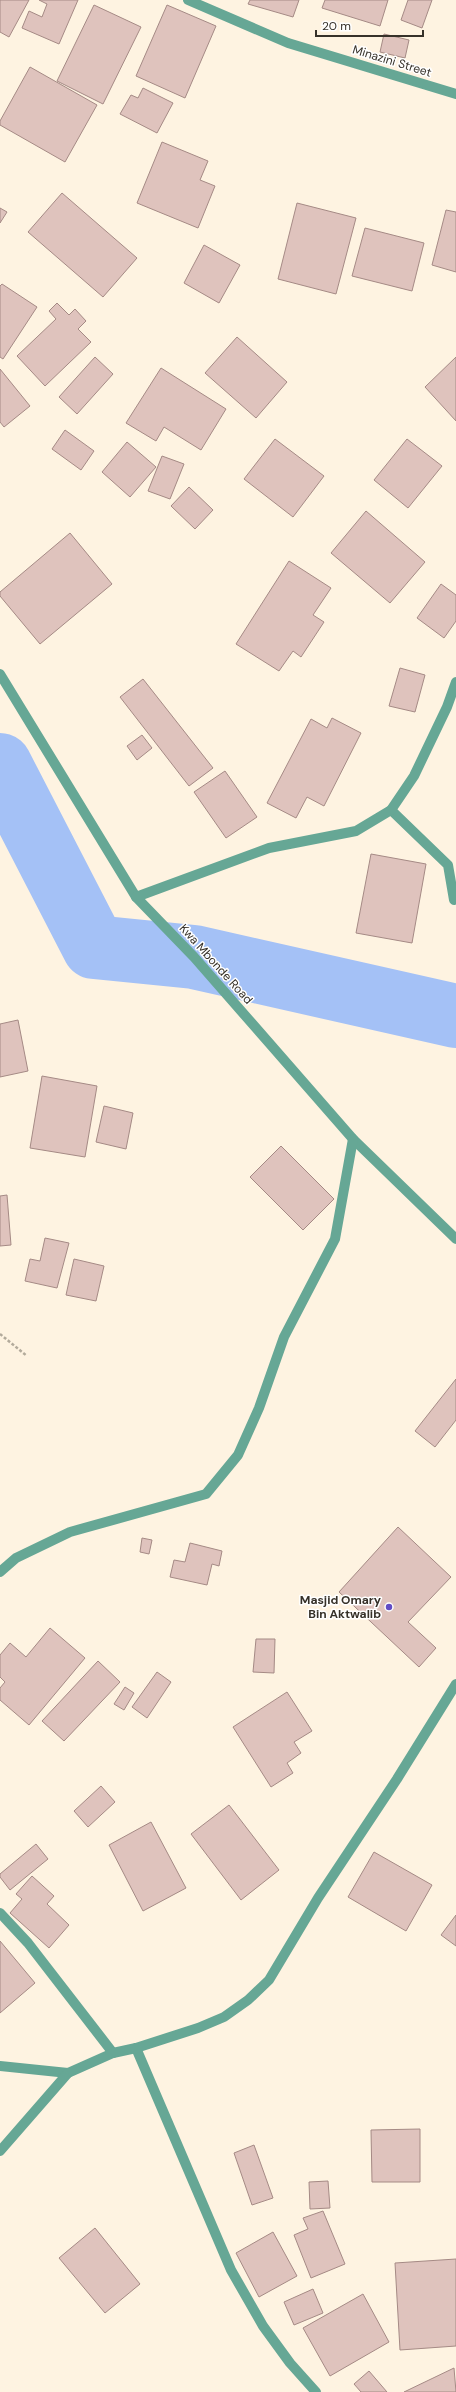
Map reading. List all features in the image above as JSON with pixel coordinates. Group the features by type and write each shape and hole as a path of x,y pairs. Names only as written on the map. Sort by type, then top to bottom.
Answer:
{"street":[{"name":"Minazini Street","path":"188,0 288,43 456,94"},
{"name":"Kwa Mbonde Road","path":"0,674 136,897 194,957 353,1140 456,1240"},
{"path":"136,897 269,848 356,831 391,810 414,776 447,707 456,682"},
{"path":"391,810 448,865 454,900 456,899"},
{"path":"0,1572 16,1558 70,1532 206,1494 238,1455 259,1408 284,1337 335,1239 353,1140"},
{"path":"0,2151 68,2073 113,2053 136,2048 198,2028 224,2017 248,2000 269,1980 318,1898 397,1779 456,1684"},
{"path":"0,1913 28,1943 113,2053"},
{"path":"136,2048 231,2270 263,2326 290,2363 316,2392"},
{"path":"0,2066 68,2073"}],"path":[{"path":"0,1334 27,1356"}],"building":[{"path":"0,0 29,0 9,37 0,32"},
{"path":"39,0 78,0 59,44 22,28 29,11 42,17 47,4"},
{"path":"250,0 299,0 293,17 248,4"},
{"path":"325,0 388,0 380,26 322,8"},
{"path":"408,0 432,0 422,28 401,20"},
{"path":"94,5 141,27 103,104 57,81"},
{"path":"167,5 216,26 185,98 136,76"},
{"path":"384,34 409,40 405,58 380,52"},
{"path":"30,67 97,105 65,162 0,125 0,121"},
{"path":"143,88 173,103 157,133 120,114 131,95 138,98"},
{"path":"162,142 208,161 200,180 215,186 198,228 137,203"},
{"path":"62,193 137,258 103,297 28,232"},
{"path":"297,203 356,218 336,294 278,279"},
{"path":"0,208 7,212 0,223"},
{"path":"446,210 456,212 456,272 432,265"},
{"path":"365,228 424,243 412,291 352,276"},
{"path":"204,245 240,265 219,303 184,283"},
{"path":"2,284 37,307 3,359 0,357 0,286"},
{"path":"57,303 69,315 75,309 86,321 78,329 91,342 45,386 17,356 56,319 49,311"},
{"path":"237,337 287,382 256,418 205,373"},
{"path":"95,357 113,374 77,414 59,397"},
{"path":"456,357 456,421 425,387"},
{"path":"161,368 226,409 201,450 164,427 156,441 126,423"},
{"path":"0,369 30,406 4,427 0,422"},
{"path":"65,430 94,451 81,470 52,449"},
{"path":"275,439 324,476 293,517 244,479"},
{"path":"407,439 442,466 408,508 374,480"},
{"path":"127,442 156,467 130,497 102,472"},
{"path":"162,456 184,464 170,499 148,491"},
{"path":"189,487 213,510 195,529 171,506"},
{"path":"366,511 425,562 390,603 331,553"},
{"path":"70,533 112,584 40,644 0,596 0,592"},
{"path":"289,561 331,588 313,615 324,622 301,657 293,651 279,671 236,644"},
{"path":"441,584 456,595 456,621 444,638 417,618"},
{"path":"400,668 425,675 415,712 389,706"},
{"path":"143,679 213,768 189,786 120,697"},
{"path":"332,718 361,733 324,806 307,797 296,818 267,803 311,719 327,728"},
{"path":"142,735 152,748 137,760 127,746"},
{"path":"225,771 257,817 226,838 194,792"},
{"path":"371,854 426,864 412,943 356,933"},
{"path":"18,1020 28,1071 0,1077 0,1024"},
{"path":"42,1076 97,1086 85,1157 30,1148"},
{"path":"104,1106 133,1113 126,1149 96,1142"},
{"path":"281,1146 334,1199 303,1230 250,1177"},
{"path":"7,1195 11,1245 0,1246 0,1196"},
{"path":"45,1238 69,1243 57,1288 25,1281 30,1259 40,1261"},
{"path":"74,1259 104,1266 96,1301 66,1295"},
{"path":"456,1379 456,1420 435,1447 415,1431"},
{"name":"Masjid Omary Bin Aktwalib","path":"398,1527 451,1577 408,1622 436,1648 419,1667 339,1592"},
{"path":"142,1538 152,1540 149,1554 140,1552"},
{"path":"190,1543 222,1551 219,1566 212,1564 207,1585 170,1577 174,1560 185,1562"},
{"path":"50,1628 85,1658 29,1725 0,1700 0,1688 5,1682 0,1677 0,1655 10,1643 26,1657"},
{"path":"256,1639 275,1639 274,1673 253,1672"},
{"path":"98,1661 120,1682 64,1741 42,1721"},
{"path":"157,1672 171,1682 147,1718 132,1707"},
{"path":"125,1687 134,1693 124,1710 114,1704"},
{"path":"287,1692 312,1731 294,1742 301,1753 287,1763 293,1773 271,1787 233,1727"},
{"path":"101,1786 115,1802 88,1827 74,1811"},
{"path":"229,1805 279,1870 241,1900 191,1834"},
{"path":"151,1822 186,1888 143,1911 109,1845"},
{"path":"36,1844 48,1859 10,1890 0,1877 0,1874"},
{"path":"374,1852 432,1885 406,1931 348,1897"},
{"path":"32,1876 54,1896 47,1904 69,1925 49,1948 10,1913 22,1899 16,1894"},
{"path":"456,1915 456,1946 441,1935"},
{"path":"0,1941 35,1983 0,2013"},
{"path":"420,2129 420,2182 372,2182 371,2130"},
{"path":"254,2145 273,2198 252,2205 234,2153"},
{"path":"328,2181 330,2208 310,2209 309,2182"},
{"path":"323,2211 345,2264 311,2278 294,2235 308,2229 303,2218"},
{"path":"95,2228 140,2284 105,2313 59,2258"},
{"path":"273,2232 297,2276 259,2297 236,2253"},
{"path":"456,2259 456,2346 400,2350 395,2263"},
{"path":"313,2289 323,2313 294,2325 284,2302"},
{"path":"363,2294 389,2342 330,2376 303,2328"},
{"path":"454,2368 456,2392 404,2392"},
{"path":"369,2371 387,2392 361,2392 354,2384"}],"waterway":[{"path":"0,765 94,947 194,957 456,1016"}],"place":[{"name":"Masjid Omary Bin Aktwalib","path":"389,1607"}]}
